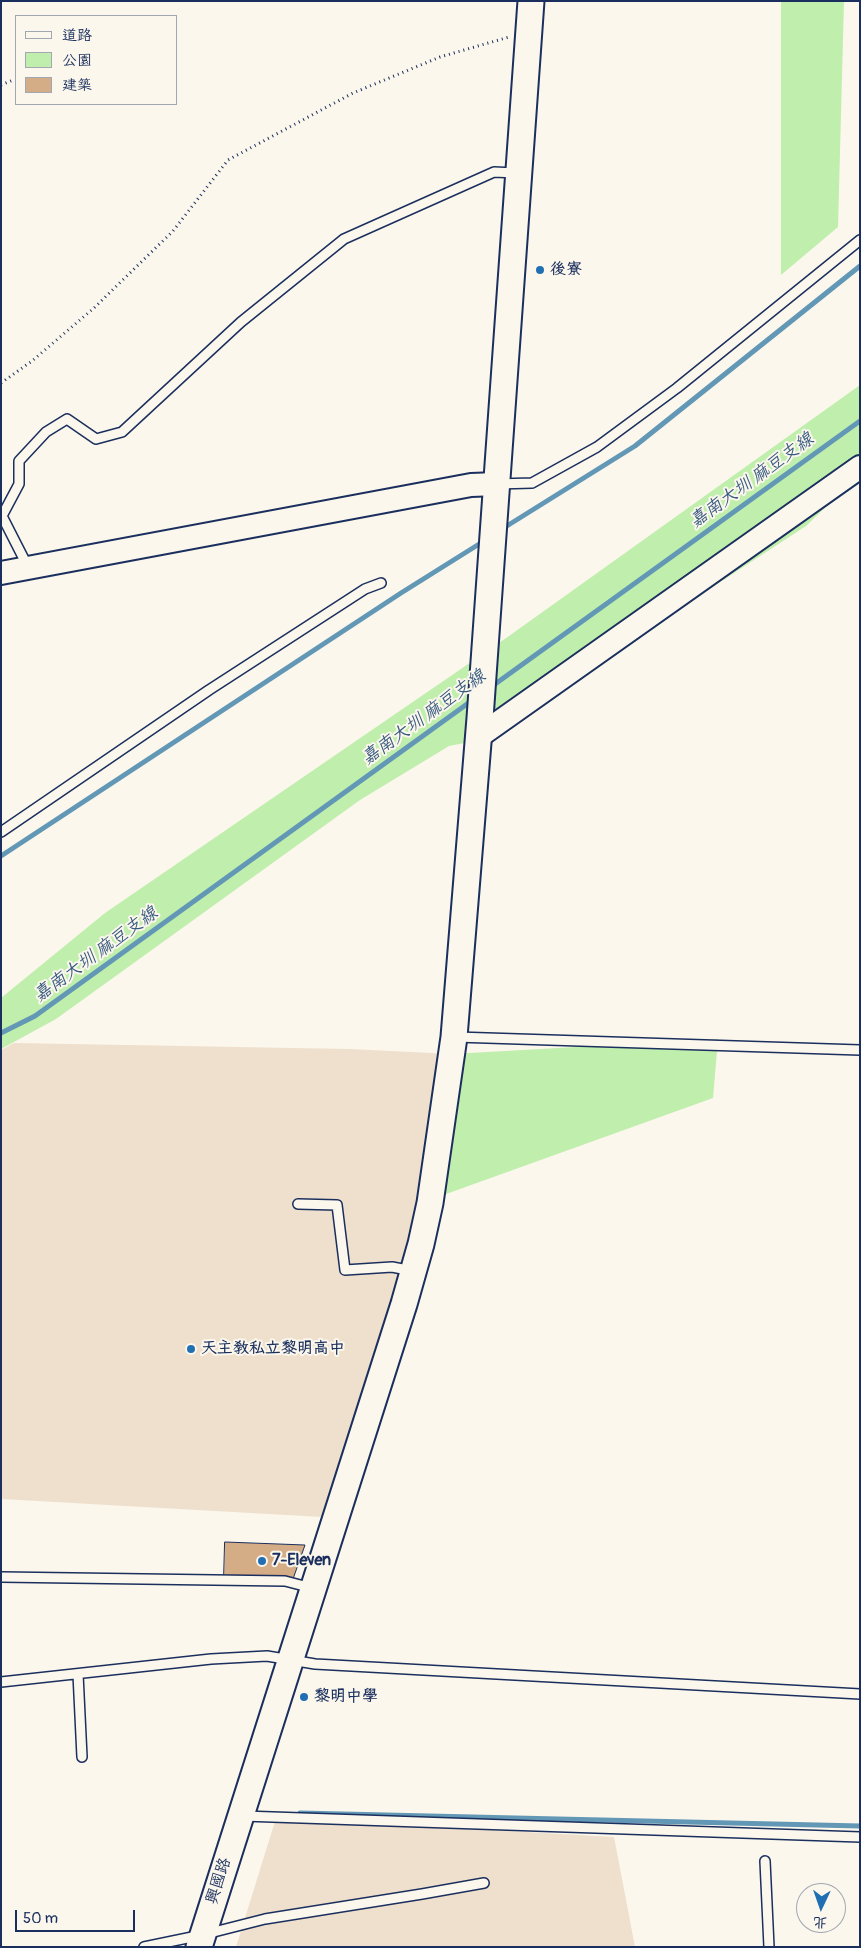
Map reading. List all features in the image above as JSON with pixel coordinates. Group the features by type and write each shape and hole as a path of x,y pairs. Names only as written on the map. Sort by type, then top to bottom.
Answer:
{"main road":[{"name":"興國路","path":"200,1941 413,1271 430,1203 454,1037 479,727 531,1"}],"street":[{"path":"479,727 860,467"},
{"path":"1,573 358,507 471,484 497,484"}],"lane":[{"path":"28,567 2,516 19,484 19,461 46,432 67,419 96,439 122,432 241,322 344,239 494,172 519,173"},
{"path":"497,484 532,483 597,447 677,388 860,240"},
{"path":"1,832 209,690 365,589 381,583"},
{"path":"454,1037 860,1050"},
{"path":"298,1204 337,1205 345,1270 392,1267 413,1271"},
{"path":"1,1577 284,1581 312,1588"},
{"path":"1,1682 211,1659 267,1656 315,1664 860,1694"},
{"path":"78,1674 82,1757"},
{"path":"240,1816 860,1837"},
{"path":"765,1861 769,1947"},
{"path":"144,1947 200,1941 265,1919 484,1883"}],"path":[{"path":"1,383 32,360 94,308 173,231 228,160 353,92 440,57 502,41 530,27"},
{"path":"1,84 13,80"}],"shaded area":[{"name":"天主教私立黎明高中","path":"14,1043 350,1049 452,1054 435,1198 322,1517 1,1499 1,1050"},
{"path":"276,1818 614,1837 635,1947 236,1947"}],"green space":[{"path":"781,1 844,1 838,227 781,275"},
{"path":"860,385 860,474 806,526 685,605 501,736 449,746 360,800 56,1019 1,1049 1,998 105,913 509,636"},
{"path":"718,1039 713,1098 435,1198 452,1054"}],"building":[{"name":"7-Eleven","path":"225,1542 305,1545 293,1579 224,1577"}],"waterway":[{"path":"502,529 635,446 860,266"},
{"name":"嘉南大圳 麻豆支線","path":"491,687 860,421"},
{"path":"1,856 401,593 484,541"},
{"name":"嘉南大圳 麻豆支線","path":"1,1033 35,1016 474,699"},
{"path":"300,1813 860,1826"}],"place":[{"name":"後寮","path":"540,270"},
{"name":"天主教私立黎明高中","path":"191,1349"},
{"name":"7-Eleven","path":"262,1561"},
{"name":"黎明中學","path":"304,1697"}]}
